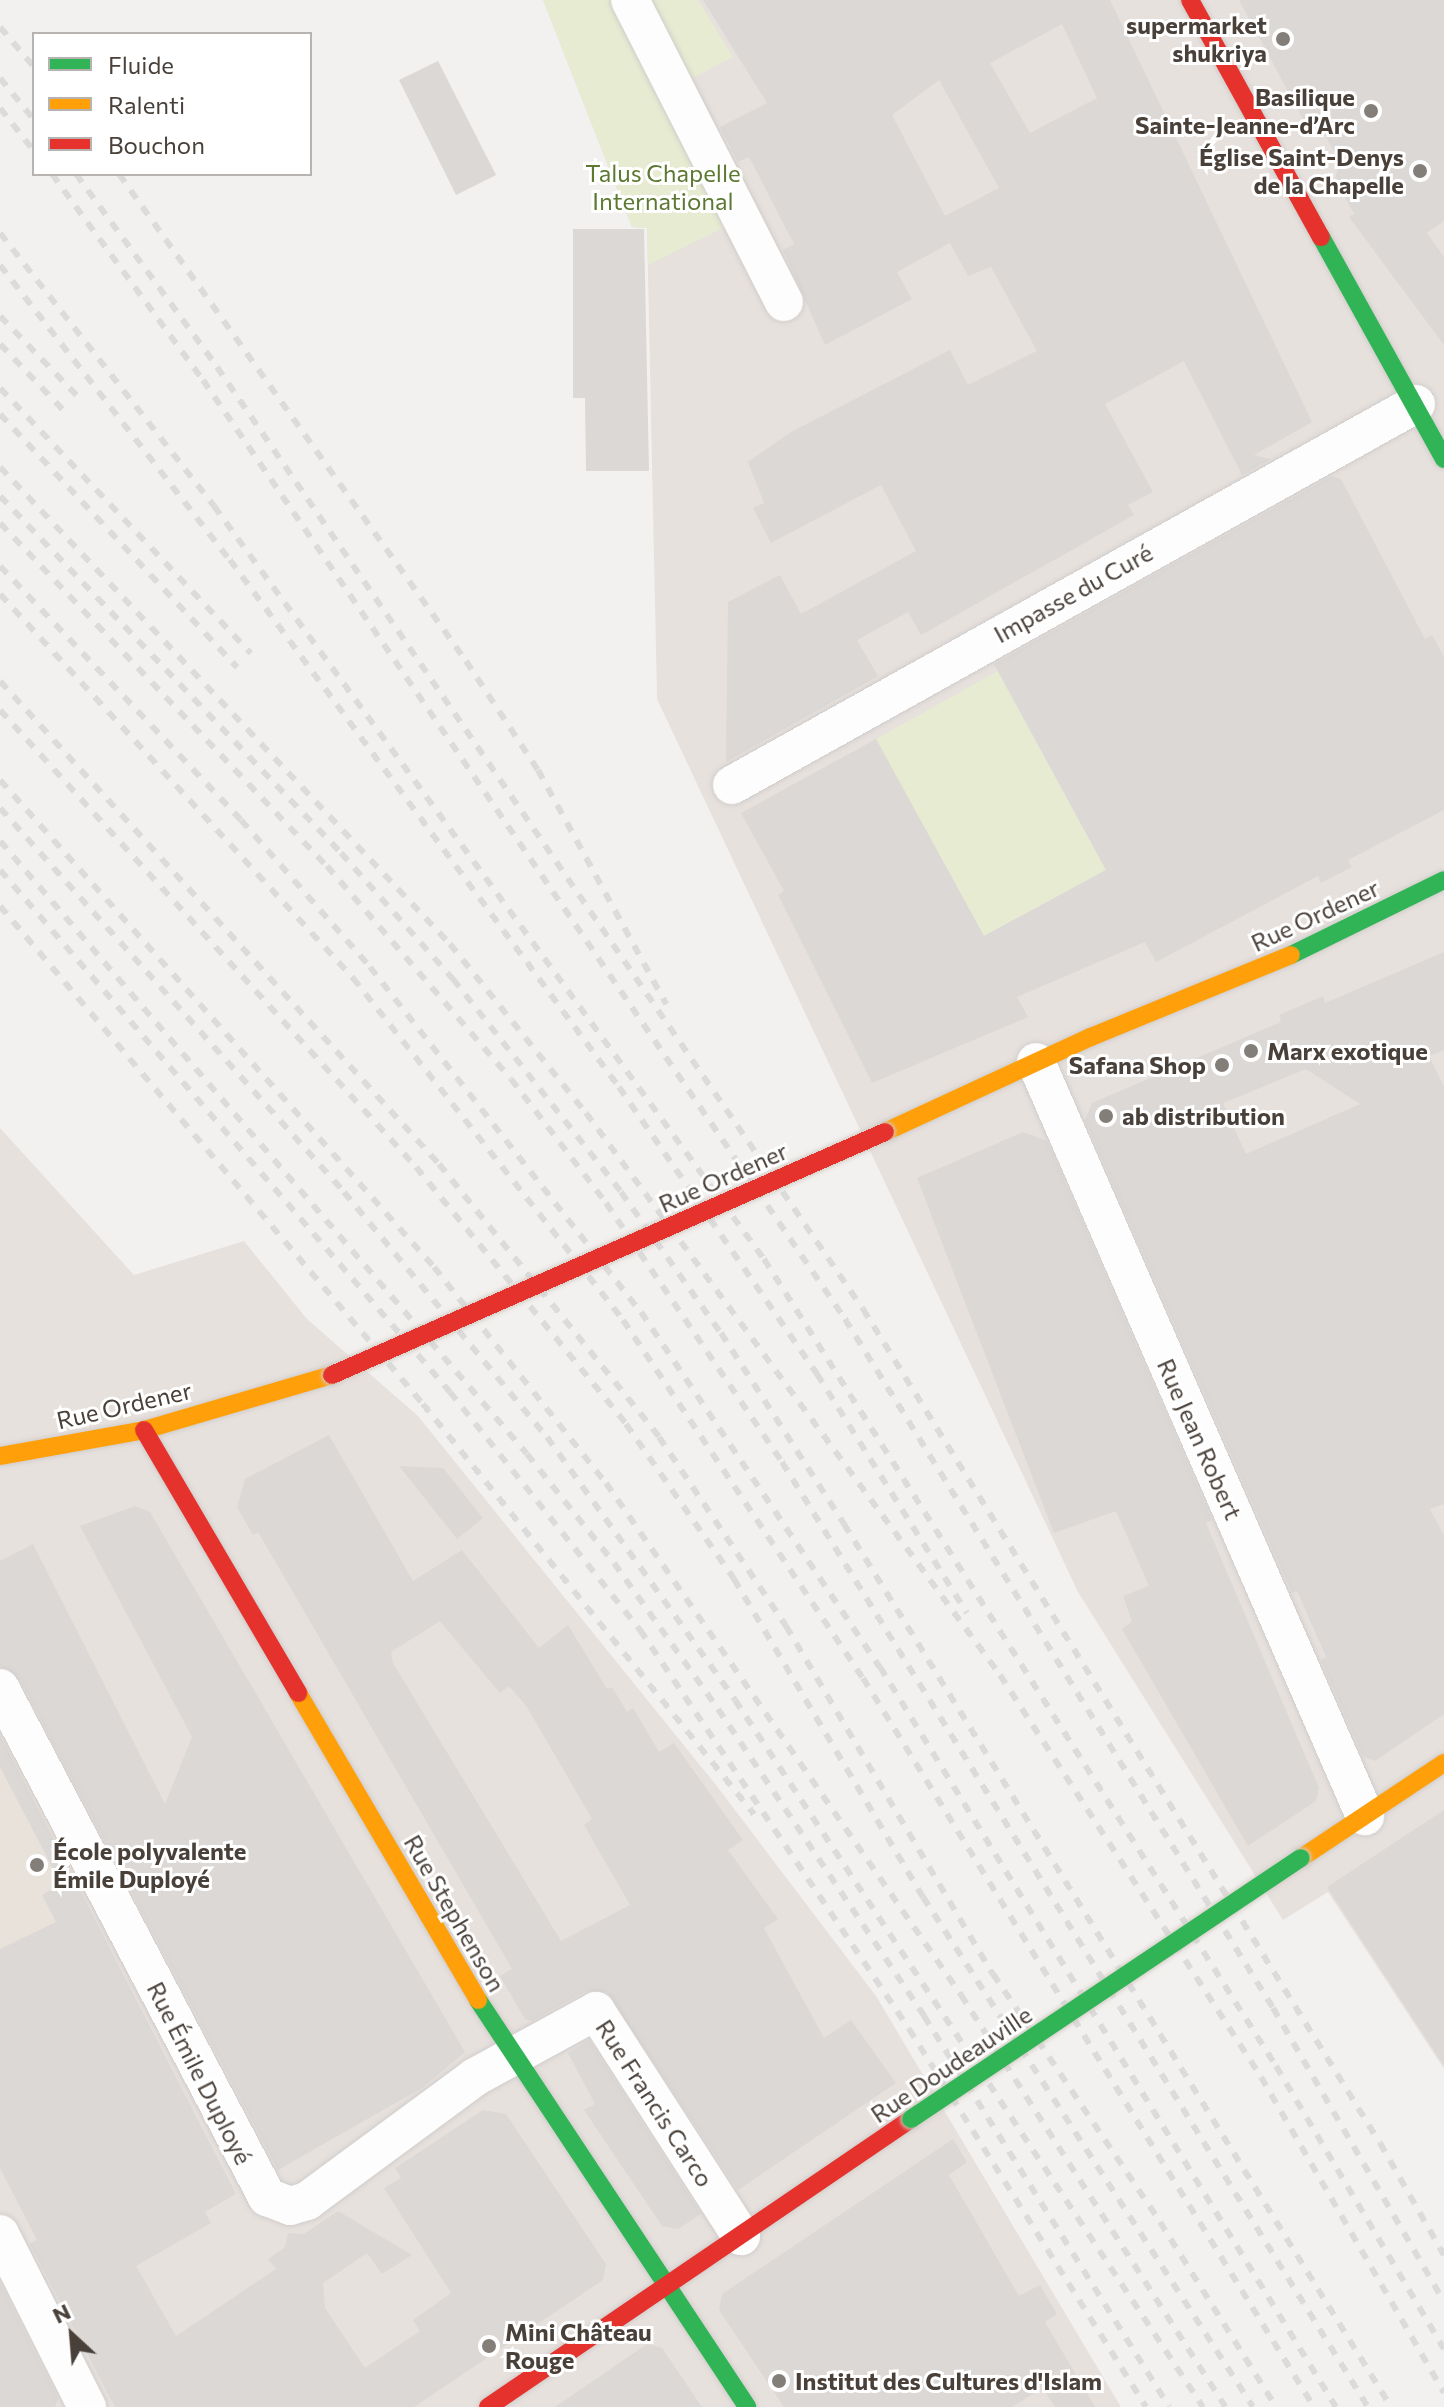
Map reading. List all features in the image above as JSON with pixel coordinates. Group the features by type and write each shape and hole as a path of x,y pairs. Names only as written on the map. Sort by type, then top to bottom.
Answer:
{"street":[{"path":"630,0 784,302"},
{"path":"1190,0 1444,459"},
{"name":"Impasse du Curé","path":"732,785 1416,404"},
{"name":"Rue Ordener","path":"0,1456 144,1430 332,1375 885,1132 1036,1062 1313,946 1444,880"},
{"name":"Rue Jean Robert","path":"1036,1062 1365,1816"},
{"name":"Rue Stephenson","path":"144,1430 511,2057 747,2407"},
{"name":"Rue Émile Duployé","path":"0,1688 267,2197 290,2206 307,2201 511,2057"},
{"name":"Rue Doudeauville","path":"488,2407 911,2119 1444,1763"},
{"name":"Rue Francis Carco","path":"511,2057 596,2011 741,2236"},
{"path":"0,2234 87,2407"}],"shaded area":[{"path":"543,0 1444,0 1444,2069 1328,1892 1283,1920 1078,1592 657,699 647,228 632,227"},
{"path":"0,1128 134,1275 244,1241 307,1319 418,1416 716,1785 876,1996 1121,2407 0,2407"},
{"name":"École polyvalente Émile Duployé","path":"0,1721 80,1876 42,1895 83,1975 0,2016"}],"green space":[{"name":"Talus Chapelle International","path":"543,0 616,0 731,224 648,265 647,228 632,227"},
{"path":"651,0 698,0 733,57 683,83"},
{"path":"998,671 1106,870 984,936 876,739"}],"building":[{"path":"703,0 1110,0 1312,422 1254,455 1271,459 1242,475 1184,361 1105,404 1153,492 1128,505 1134,515 921,635 908,612 857,640 878,676 726,762 728,602 780,575 801,614 916,551 881,485 771,543 753,508 764,503 748,462 791,432 950,350 968,385 1037,351 991,267 968,276 950,243 897,272 912,299 825,345 783,250 794,244 749,157 738,162 720,127 767,103","holes":["1062,24 1097,98 1030,133 990,63","939,80 999,188 945,216 892,115"]},
{"path":"1239,0 1444,0 1444,221 1427,233 1444,257 1444,345 1349,217 1354,214 1335,178 1340,163 1322,129 1305,123"},
{"path":"438,61 496,175 456,195 399,80"},
{"path":"573,229 644,229 649,471 586,471 585,398 573,398"},
{"path":"1332,476 1341,479 1425,639 1432,635 1444,657 1444,810 1348,860 1352,867 1321,883 1318,876 1156,962 1145,942 1017,997 1028,1017 872,1083 778,895 784,891 741,813 876,739 984,936 1106,870 994,664"},
{"path":"1444,952 1444,1050 1429,1056 1444,1087 1444,1504 1430,1509 1444,1536 1444,1714 1375,1761 1363,1756 1321,1660 1326,1657 1297,1591 1292,1593 1085,1120 1092,1103 1281,1022 1279,1015 1323,996 1325,1003","holes":["1306,1069 1360,1104 1246,1154 1223,1103"]},
{"path":"1023,1132 1047,1141 1212,1520 1206,1523 1319,1788 1316,1801 1248,1846 1122,1629 1132,1622 1123,1596 1149,1586 1116,1511 1054,1533 917,1178"},
{"path":"329,1435 413,1581 462,1550 539,1648 568,1625 607,1689 612,1687 627,1712 633,1708 659,1752 674,1743 743,1840 728,1850 778,1919 764,1928 824,2038 851,2020 896,2083 738,2190 607,1992 586,1991 532,2021 525,2019 500,1976 512,1969 258,1532 253,1535 237,1507 245,1479","holes":["440,1621 500,1693 509,1686 527,1707 592,1819 584,1825 630,1905 561,1941 393,1663 391,1652"]},
{"path":"399,1466 443,1468 483,1518 457,1539"},
{"path":"135,1506 150,1512 465,2052 422,2088 278,2170 19,1678 0,1666 0,1561 33,1544 165,1804 192,1737 80,1526"},
{"path":"0,1735 236,2194 205,2212 211,2223 136,2266 176,2336 276,2269 268,2259 285,2247 288,2233 304,2234 338,2211 412,2255 382,2274 367,2253 323,2283 325,2308 365,2368 420,2331 413,2320 451,2293 384,2188 401,2178 395,2168 483,2110 506,2114 606,2264 603,2280 414,2407 115,2407 30,2244 37,2240 0,2168 0,1949 56,1922 42,1895 61,1884 0,1767"},
{"path":"1444,1810 1444,2066 1327,1887"},
{"path":"589,2040 701,2214 678,2229 662,2226 584,2110 595,2104 568,2053"},
{"path":"953,2139 967,2162 949,2175 1019,2296 1040,2285 1057,2314 1045,2322 1095,2407 1055,2407 1043,2388 1012,2407 784,2407 719,2310 722,2294"},
{"path":"0,2283 58,2398 55,2407 0,2407"},
{"path":"647,2344 662,2348 702,2407 555,2407"}],"railway":[{"path":"0,27 32,65"},
{"path":"0,78 32,118"},
{"path":"0,108 32,148"},
{"path":"53,176 203,380 845,1319 1273,2008 1444,2302"},
{"path":"77,176 217,367 863,1309 1380,2143 1444,2255"},
{"path":"120,176 466,661 538,770 666,1004"},
{"path":"0,233 214,506 764,1259 1276,2066 1444,2349"},
{"path":"0,265 230,560 619,1087 817,1374 967,1613"},
{"path":"0,316 81,400"},
{"path":"0,344 67,414"},
{"path":"0,388 251,653"},
{"path":"0,414 237,667"},
{"path":"0,467 450,944 586,1113 1000,1675 1261,2077 1444,2393"},
{"path":"0,496 341,853 453,979 621,1192 721,1333 844,1524 1391,2407"},
{"path":"0,523 327,866 511,1079 606,1203 782,1462 1368,2407"},
{"path":"0,566 241,820 370,967 641,1312 880,1667 1336,2407"},
{"path":"0,594 353,978 623,1320 863,1678 1314,2407"},
{"path":"0,681 439,1164 659,1437 786,1626 993,1974 1160,2222 1276,2407"},
{"path":"0,710 416,1167 626,1424 734,1579 923,1897 1253,2407"},
{"path":"0,780 434,1267 606,1483 961,1995 1225,2407"},
{"path":"0,808 344,1192 547,1437 735,1700 1203,2407"},
{"path":"0,841 527,1454 614,1563 718,1709 924,2016 1169,2407"},
{"path":"0,870 450,1392 640,1630 909,2029 1146,2407"},
{"path":"0,906 423,1404 754,1814"}],"traffic: fast":[{"path":"1321,237 1444,459"},
{"path":"1291,955 1444,880"},
{"path":"911,2119 1301,1858"},
{"path":"478,2000 747,2407"}],"traffic: slow":[{"path":"885,1132 1091,1037 1291,955"},
{"path":"0,1456 144,1430 332,1375"},
{"path":"298,1693 478,2000"},
{"path":"1301,1858 1444,1763"}],"traffic: jam":[{"path":"1190,0 1321,237"},
{"path":"332,1375 885,1132"},
{"path":"144,1430 298,1693"},
{"path":"488,2407 911,2119"}],"place":[{"name":"supermarket shukriya","path":"1283,39"},
{"name":"Basilique Sainte-Jeanne-d’Arc","path":"1371,111"},
{"name":"Église Saint-Denys de la Chapelle","path":"1420,171"},
{"name":"Marx exotique","path":"1251,1051"},
{"name":"Safana Shop","path":"1222,1065"},
{"name":"ab distribution","path":"1106,1116"},
{"name":"École polyvalente Émile Duployé","path":"37,1865"},
{"name":"Mini Château Rouge","path":"489,2346"},
{"name":"Institut des Cultures d'Islam","path":"779,2381"}]}
